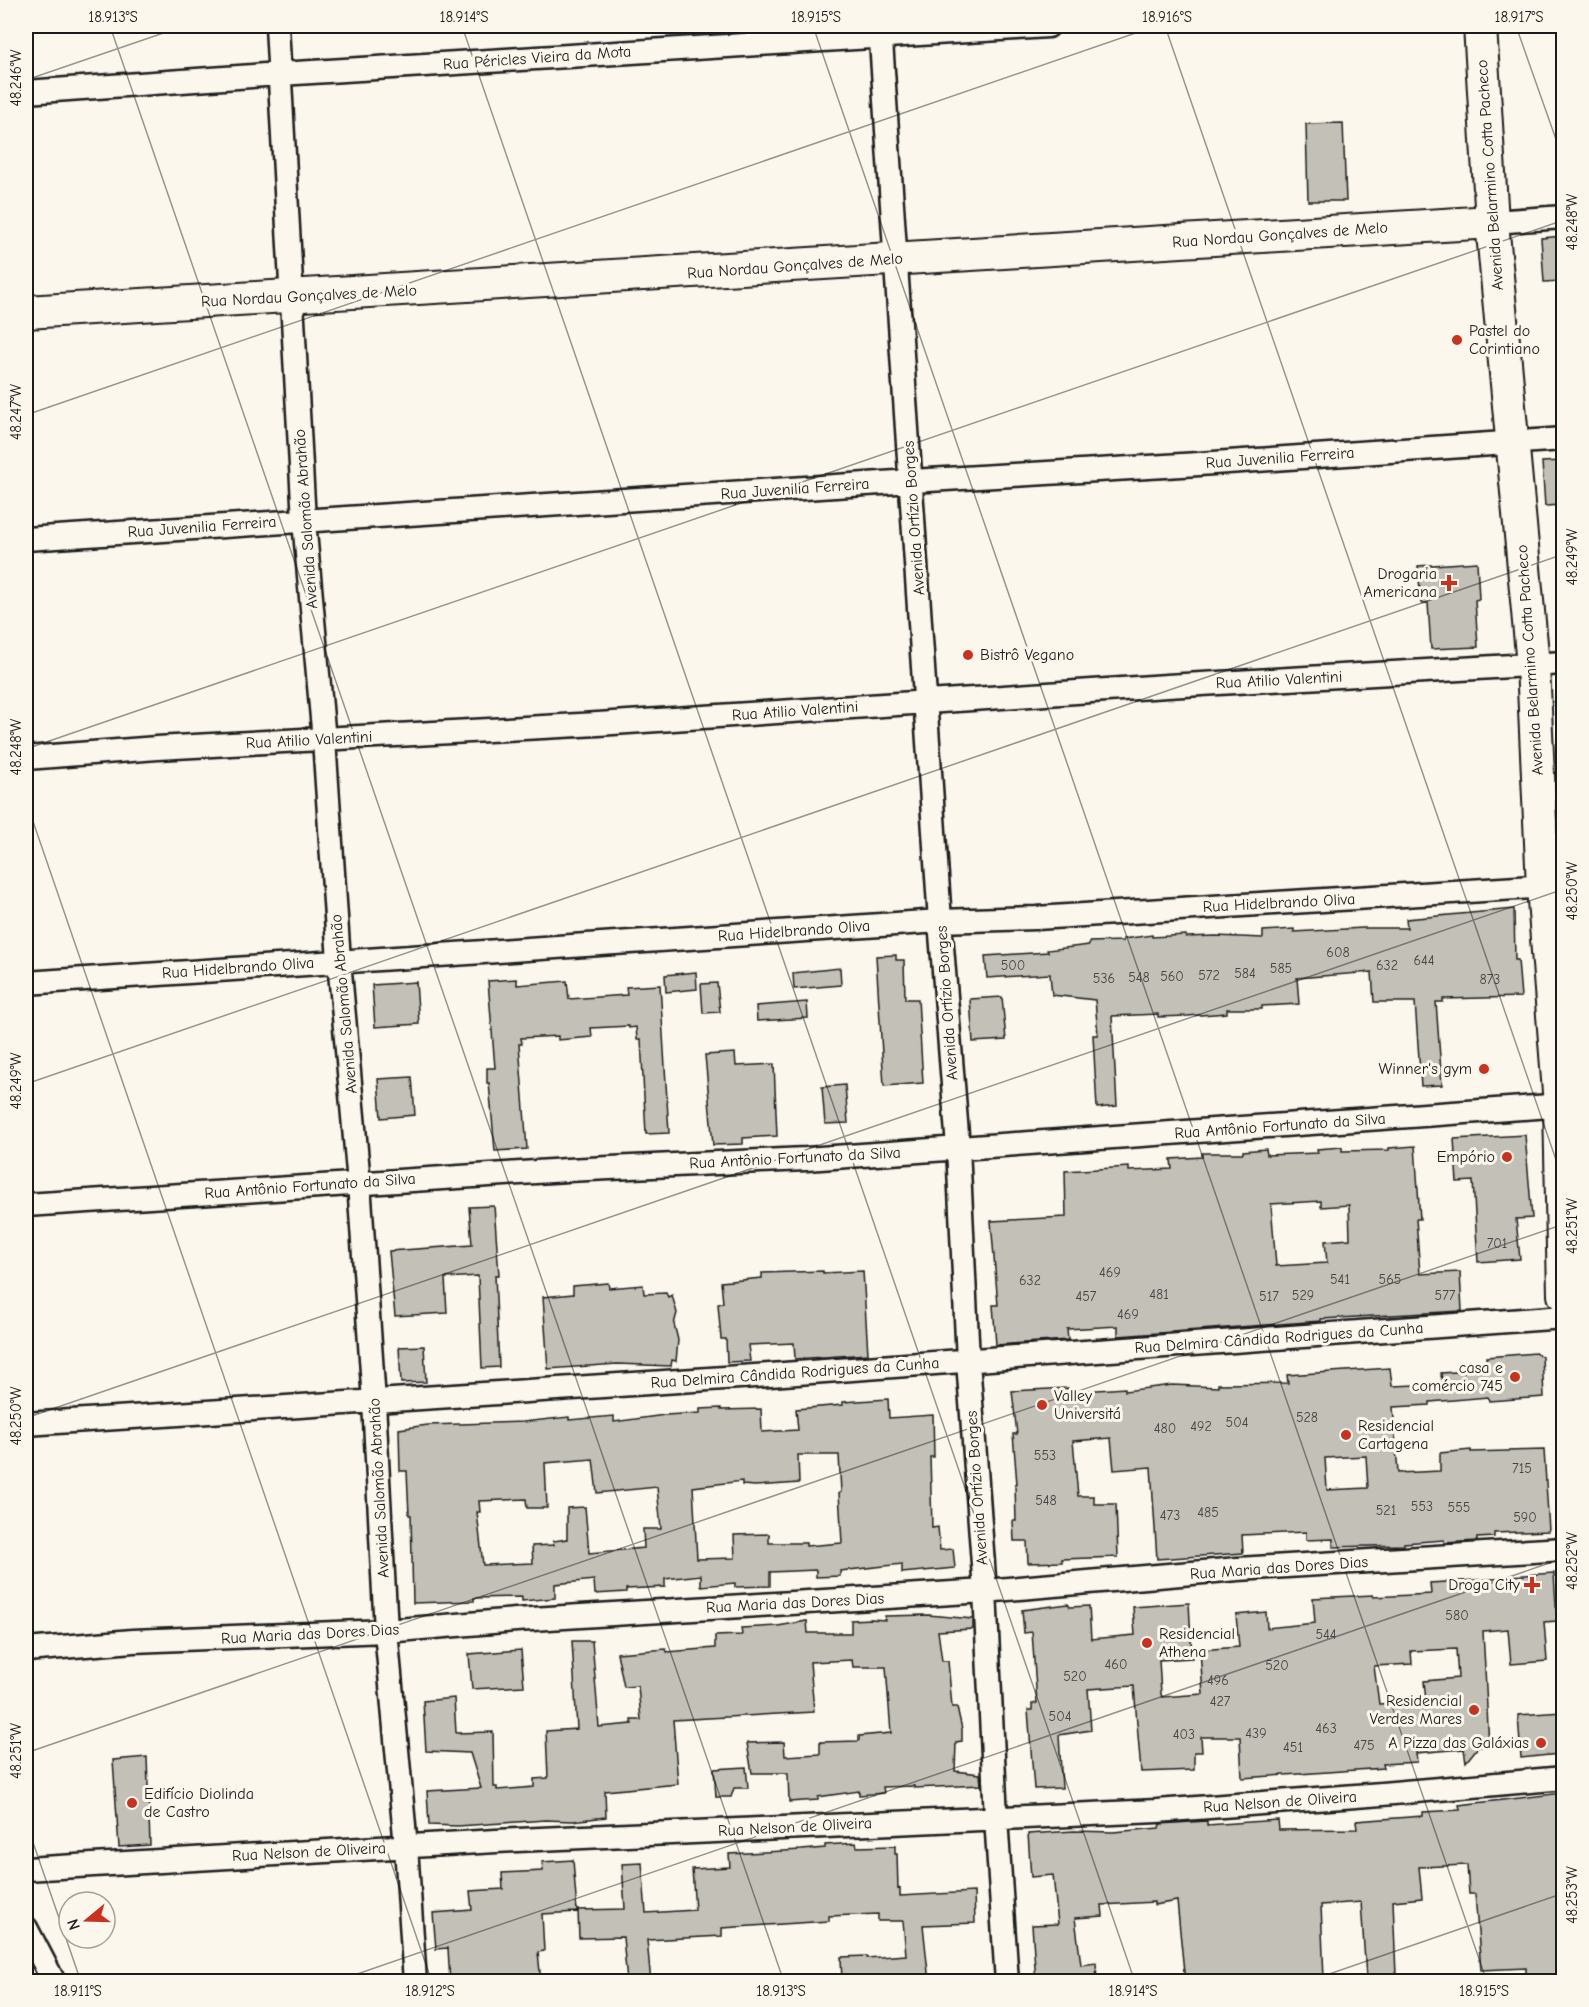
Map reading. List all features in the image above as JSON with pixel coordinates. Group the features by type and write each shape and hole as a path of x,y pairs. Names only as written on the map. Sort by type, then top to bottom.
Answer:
{"street":[{"name":"Avenida Salomão Abrahão","path":"277,26 304,520 359,1183 386,1631 406,1847 415,1982"},
{"name":"Rua Péricles Vieira da Mota","path":"26,93 880,31 1048,26"},
{"name":"Avenida Belarmino Cotta Pacheco","path":"1480,26 1492,222 1553,886 1562,1105 1563,1295"},
{"name":"Avenida Ortízio Borges","path":"880,31 940,921 958,1147 968,1361 985,1591 1007,1982"},
{"name":"Rua Nordau Gonçalves de Melo","path":"26,312 1563,217"},
{"name":"Rua Juvenilia Ferreira","path":"26,539 1563,439"},
{"name":"Rua Atilio Valentini","path":"26,758 157,748 586,725 1563,663"},
{"name":"Rua Hidelbrando Oliva","path":"26,983 940,921 1036,918 1553,886"},
{"name":"Rua Antônio Fortunato da Silva","path":"26,1205 567,1170 806,1159 1562,1105"},
{"name":"Rua Delmira Cândida Rodrigues da Cunha","path":"26,1424 968,1361 1563,1317"},
{"name":"Rua Maria das Dores Dias","path":"26,1650 132,1641 386,1631 516,1620 985,1591 1238,1569 1563,1549"},
{"name":"Rua Nelson de Oliveira","path":"26,1869 406,1847 1157,1811 1563,1778"},
{"path":"26,1928 54,1982"}],"building":[{"path":"1343,123 1346,201 1308,201 1306,124"},
{"path":"1563,236 1563,281 1544,282 1541,238"},
{"path":"1563,461 1563,505 1545,506 1542,462"},
{"path":"1477,562 1479,599 1475,600 1478,647 1431,649 1428,603 1421,603 1418,566"},
{"path":"1514,909 1515,960 1518,960 1521,997 1443,999 1443,1002 1436,1002 1442,1085 1421,1086 1415,1002 1374,1002 1372,972 1297,978 1299,1004 1262,1006 1262,1009 1227,1009 1227,1013 1187,1016 1158,1017 1158,1014 1112,1016 1117,1106 1097,1108 1093,1035 1098,1035 1095,1000 1052,995 1050,974 987,978 985,956 1048,952 1047,950 1089,945 1089,942 1123,941 1123,939 1152,935 1152,937 1186,935 1186,937 1263,938 1263,931 1407,928 1406,919"},
{"path":"896,955 896,960 904,960 905,999 918,999 923,1083 884,1086 876,956"},
{"path":"840,968 841,985 794,989 793,973"},
{"path":"696,972 697,989 666,992 665,975"},
{"path":"517,979 517,985 567,981 569,999 627,995 626,987 660,985 669,1133 646,1134 641,1039 637,1039 636,1027 591,1028 592,1037 558,1040 558,1036 521,1038 522,1044 519,1044 527,1149 495,1151 489,1083 487,1083 487,1068 495,1068 488,981"},
{"path":"416,982 419,1024 375,1027 372,985"},
{"path":"717,983 720,1012 703,1013 701,984"},
{"path":"1002,997 1006,1040 973,1042 970,999"},
{"path":"807,1002 808,1018 757,1021 756,1006"},
{"path":"735,1053 736,1066 774,1064 777,1136 743,1138 743,1144 713,1145 705,1055"},
{"path":"412,1077 415,1115 381,1118 378,1079"},
{"path":"845,1085 848,1123 825,1124 822,1087"},
{"path":"1525,1135 1532,1218 1516,1219 1520,1259 1478,1262 1473,1181 1457,1182 1454,1139"},
{"path":"1415,1146 1420,1219 1416,1219 1420,1274 1460,1272 1462,1311 1321,1319 1321,1321 1118,1336 1118,1326 1067,1329 1068,1340 996,1345 993,1305 998,1305 991,1221 1066,1217 1065,1171 1129,1167 1129,1171 1172,1169 1171,1159 1202,1157 1202,1153 1243,1153 1243,1151 1266,1149 1267,1155 1318,1153 1317,1149 1342,1147 1342,1151 1389,1150 1389,1148","holes":["1321,1201 1321,1207 1349,1205 1350,1239 1325,1241 1327,1263 1276,1266 1271,1204"]},
{"path":"494,1206 499,1275 495,1275 499,1367 482,1368 478,1276 445,1278 447,1313 395,1316 389,1251 472,1245 469,1207"},
{"path":"823,1271 823,1273 863,1271 868,1354 795,1359 794,1343 748,1345 750,1361 727,1362 726,1339 721,1339 718,1304 723,1303 721,1282 762,1278 762,1273"},
{"path":"608,1283 609,1288 643,1285 644,1294 666,1293 668,1297 672,1295 677,1313 674,1324 678,1340 676,1361 672,1360 671,1366 617,1364 548,1369 543,1297 573,1294 573,1286"},
{"path":"424,1346 426,1382 401,1383 399,1347"},
{"path":"1536,1353 1542,1357 1544,1397 1489,1401 1488,1397 1430,1402 1430,1405 1393,1407 1398,1473 1440,1471 1440,1453 1471,1450 1471,1452 1544,1450 1549,1531 1494,1533 1494,1537 1477,1538 1477,1541 1444,1543 1444,1540 1404,1543 1404,1545 1333,1547 1333,1539 1306,1540 1306,1532 1242,1535 1243,1553 1157,1559 1151,1467 1114,1470 1111,1438 1073,1441 1078,1496 1094,1496 1094,1504 1116,1504 1118,1557 1028,1563 1027,1541 1014,1541 1013,1521 1016,1521 1015,1484 1017,1484 1013,1434 1017,1434 1012,1391 1068,1388 1069,1392 1125,1388 1125,1391 1172,1385 1218,1387 1218,1384 1288,1383 1287,1375 1390,1368 1392,1386 1442,1384 1441,1373 1487,1370 1486,1357","holes":["1366,1456 1368,1488 1327,1490 1325,1458"]},
{"path":"888,1399 889,1418 933,1415 934,1457 930,1457 932,1528 938,1527 940,1550 953,1549 955,1568 902,1573 902,1564 840,1571 840,1576 816,1577 816,1570 770,1572 770,1586 735,1587 735,1583 701,1586 701,1575 665,1579 665,1587 626,1589 626,1592 595,1594 594,1580 555,1584 555,1598 522,1601 522,1597 474,1598 474,1601 413,1603 411,1515 409,1515 407,1471 400,1471 399,1429 428,1425 523,1422 569,1417 569,1420 614,1416 614,1422 700,1413 700,1409 721,1408 721,1410 761,1409 762,1432 798,1430 796,1409 843,1405 843,1402","holes":["798,1455 839,1455 842,1543 806,1546 806,1543 769,1543 769,1534 734,1535 735,1558 697,1559 693,1487 742,1481 742,1485 755,1486 799,1483","593,1459 597,1493 657,1487 661,1529 643,1529 644,1548 589,1553 585,1507 567,1508 567,1539 553,1541 554,1545 532,1546 533,1563 483,1565 477,1512 480,1512 479,1501 526,1499 527,1508 547,1508 545,1463"]},
{"path":"1554,1573 1557,1621 1544,1622 1547,1661 1511,1664 1508,1629 1483,1631 1489,1746 1478,1747 1466,1762 1464,1749 1416,1753 1417,1762 1383,1764 1384,1768 1242,1778 1240,1737 1201,1737 1202,1752 1194,1752 1194,1770 1141,1772 1134,1686 1088,1689 1091,1730 1059,1735 1062,1788 1034,1789 1028,1710 1032,1710 1032,1704 1037,1703 1032,1632 1024,1633 1022,1610 1068,1604 1070,1607 1089,1606 1091,1639 1135,1635 1133,1607 1189,1603 1192,1658 1159,1660 1162,1697 1203,1694 1200,1650 1239,1647 1236,1615 1266,1612 1267,1628 1315,1623 1313,1598 1431,1594 1430,1583 1509,1578 1509,1576","holes":["1456,1649 1458,1678 1424,1681 1426,1701 1379,1704 1374,1666 1412,1664 1411,1651"]},
{"path":"928,1615 973,1619 973,1629 938,1631 942,1661 948,1661 952,1707 957,1707 962,1729 962,1741 956,1742 955,1771 980,1774 981,1785 883,1787 884,1793 859,1795 859,1791 818,1797 818,1800 789,1802 788,1773 752,1773 747,1743 784,1742 785,1756 820,1754 820,1742 859,1741 859,1736 891,1733 886,1667 853,1667 852,1660 810,1662 814,1712 673,1720 678,1784 605,1791 606,1817 572,1821 546,1820 458,1826 429,1825 427,1791 481,1788 470,1753 426,1751 423,1701 454,1698 456,1733 493,1732 494,1787 497,1787 497,1790 534,1787 534,1779 548,1778 546,1731 577,1729 572,1641 592,1641 599,1727 632,1724 631,1720 641,1720 638,1686 624,1687 617,1653 715,1648 715,1636 742,1635 741,1628 778,1626 807,1621 808,1633 851,1633 851,1620 885,1620 885,1616"},
{"path":"521,1650 524,1686 472,1689 469,1654"},
{"path":"1563,1712 1563,1750 1559,1754 1521,1758 1518,1715"},
{"name":"Edifício Diolinda de Castro","path":"147,1757 150,1845 119,1847 113,1760"},
{"path":"746,1767 748,1788 734,1788 731,1797 716,1797 714,1769"},
{"path":"1563,1793 1563,1978 1526,1979 1526,1968 1481,1970 1475,1894 1469,1894 1467,1865 1419,1867 1422,1898 1393,1901 1396,1976 1366,1977 1361,1902 1321,1905 1324,1980 1185,1982 1177,1901 1154,1905 1154,1902 1102,1905 1103,1916 1075,1918 1081,1965 1096,1963 1097,1982 1036,1982 1032,1925 1058,1924 1053,1875 1031,1877 1028,1834 1074,1831 1113,1832 1159,1828 1160,1824 1207,1821 1207,1825 1278,1820 1279,1830 1357,1829 1356,1821 1423,1816 1423,1812 1460,1810 1459,1805"},
{"path":"856,1843 857,1847 895,1846 900,1896 974,1892 975,1923 923,1925 929,1982 842,1982 841,1957 906,1955 903,1921 878,1921 878,1914 829,1916 829,1921 722,1928 722,1936 647,1940 651,1982 627,1982 623,1937 579,1938 578,1910 625,1909 622,1864 642,1863 646,1913 695,1910 692,1869 730,1867 729,1854 802,1850 825,1848 825,1845"},
{"path":"573,1860 577,1912 542,1914 544,1951 538,1952 541,1982 450,1982 448,1948 436,1949 433,1913 472,1910 470,1891 503,1889 502,1873 543,1871 542,1862"}],"place":[{"name":"Pastel do Corintiano","path":"1457,340"},
{"name":"Drogaria Americana","path":"1449,583"},
{"name":"Bistrô Vegano","path":"968,655"},
{"name":"Winner's gym","path":"1484,1069"},
{"name":"Empório","path":"1507,1157"},
{"name":"casa e comércio 745","path":"1515,1377"},
{"name":"Valley Universitá","path":"1042,1405"},
{"name":"Residencial Cartagena","path":"1346,1435"},
{"name":"Droga City","path":"1532,1585"},
{"name":"Residencial Athena","path":"1147,1643"},
{"name":"Residencial Verdes Mares","path":"1474,1710"},
{"name":"A Pizza das Galáxias","path":"1541,1743"},
{"name":"Edifício Diolinda de Castro","path":"132,1803"}]}
